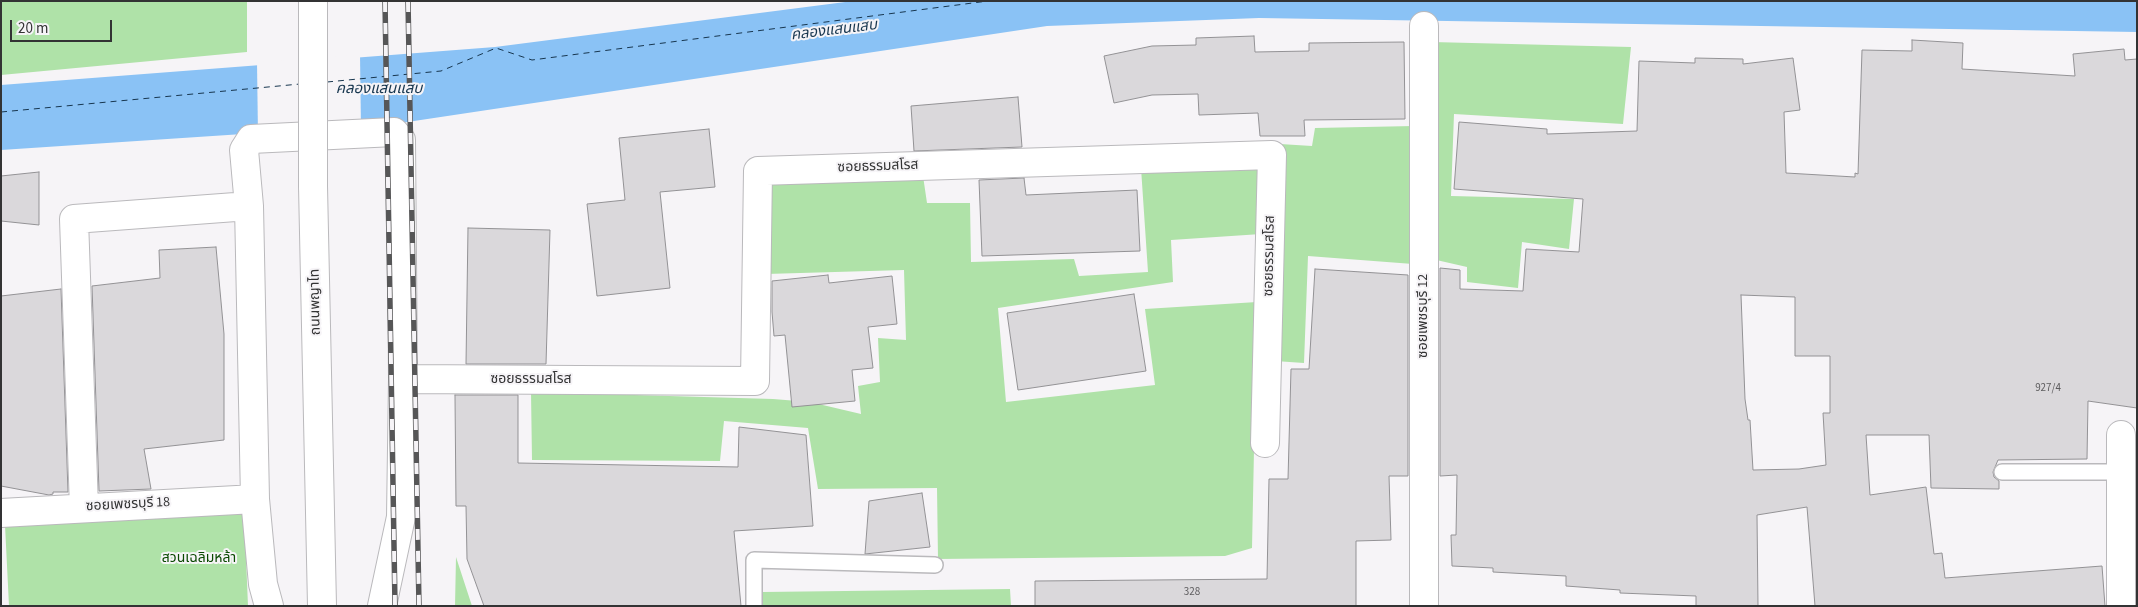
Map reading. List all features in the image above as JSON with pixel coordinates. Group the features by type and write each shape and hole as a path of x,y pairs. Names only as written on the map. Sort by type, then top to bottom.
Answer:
{"street":[{"name":"ถนนพญาไท","path":"312,1 313,186 322,605"},
{"name":"ซอยเพชรบุรี 12","path":"1424,26 1424,606"},
{"path":"269,606 263,584 255,499 249,206 244,150 251,139 394,132 401,140 403,379 401,517 382,606"},
{"name":"ซอยธรรมสโรส","path":"403,379 755,381 758,171 1272,155 1265,443"},
{"path":"84,508 74,219 249,206"},
{"path":"2121,435 2121,606"},
{"name":"ซอยเพชรบุรี 18","path":"1,513 255,499"}],"lane":[{"path":"2002,472 2121,472"},
{"path":"754,606 754,560 935,564"}],"green space":[{"path":"1,1 247,1 247,52 1,75"},
{"path":"1432,42 1631,47 1623,124 1454,114 1451,196 1574,199 1569,249 1522,242 1518,288 1467,282 1467,267 1432,259"},
{"path":"1414,126 1413,264 1308,256 1304,363 1275,361 1280,144 1312,146 1315,128"},
{"path":"1264,163 1261,234 1171,240 1173,282 998,308 1006,402 1155,385 1145,309 1257,302 1252,548 1225,556 938,559 937,488 818,489 808,428 724,421 720,461 532,460 531,392 773,399 810,402 861,414 858,386 880,382 878,338 906,340 904,270 766,274 764,178 923,176 927,203 970,203 971,262 1074,259 1079,276 1148,272 1141,168"},
{"name":"สวนเฉลิมหล้า","path":"244,510 248,606 9,606 5,525"},
{"path":"456,557 472,606 455,606"},
{"path":"1010,589 1011,606 761,606 763,592"}],"water":[{"name":"คลองแสนแสบ","path":"853,1 2137,1 2137,32 1259,18 1047,26 394,124 1,150 1,85 495,47"}],"pier":[{"path":"360,55 361,129 258,136 257,62"}],"building":[{"path":"1254,36 1255,52 1309,51 1309,43 1404,42 1405,119 1304,120 1305,136 1260,136 1258,113 1199,115 1198,94 1152,95 1114,103 1104,56 1152,46 1196,45 1196,38"},
{"path":"1912,40 1963,43 1962,69 2075,76 2073,54 2124,49 2125,60 2137,59 2137,408 2088,401 2087,459 1998,460 1993,472 1994,477 1999,481 1999,489 1931,488 1929,435 1866,435 1870,495 1926,487 1934,554 1942,553 1945,578 2102,566 2105,606 1815,606 1807,507 1757,515 1758,606 1696,606 1696,596 1620,593 1620,590 1566,586 1566,576 1493,572 1493,568 1452,566 1451,535 1456,535 1457,475 1440,476 1440,268 1460,270 1460,289 1523,291 1526,249 1579,252 1583,199 1454,189 1459,122 1547,129 1547,134 1637,131 1639,61 1695,63 1695,58 1743,59 1743,64 1793,58 1800,110 1784,112 1786,173 1855,177 1855,173 1858,174 1862,50 1912,51","holes":["1741,295 1795,297 1795,356 1830,356 1830,413 1823,413 1826,465 1799,469 1753,470 1750,420 1748,420 1745,399"]},
{"path":"1018,97 1022,147 914,151 911,106"},
{"path":"709,129 715,187 660,192 670,288 597,296 587,204 625,200 619,138"},
{"path":"39,172 39,225 1,221 1,176"},
{"path":"1024,178 1026,195 1137,190 1140,251 982,256 979,180"},
{"path":"468,228 550,230 546,364 466,364"},
{"path":"216,247 224,334 224,440 144,449 151,489 99,491 92,286 160,278 159,250"},
{"path":"1315,269 1408,275 1408,476 1389,476 1391,540 1356,541 1356,606 1035,606 1035,581 1267,579 1269,479 1288,479 1291,369 1309,369"},
{"path":"828,275 829,283 892,276 897,324 868,327 873,368 852,370 855,401 792,407 785,335 774,336 772,281"},
{"path":"61,289 68,492 53,492 53,494 49,495 1,486 1,296"},
{"path":"1134,294 1146,371 1018,390 1007,313"},
{"path":"455,395 518,395 518,463 738,467 739,427 806,435 813,526 734,531 741,606 484,606 467,559 466,506 456,506"},
{"path":"922,493 930,547 865,554 869,501"}],"ferry route":[{"path":"327,82 441,71 496,48 532,60 988,1"},
{"path":"1,112 300,84"}],"railway":[{"path":"385,1 395,606"},
{"path":"408,1 419,606"}]}
